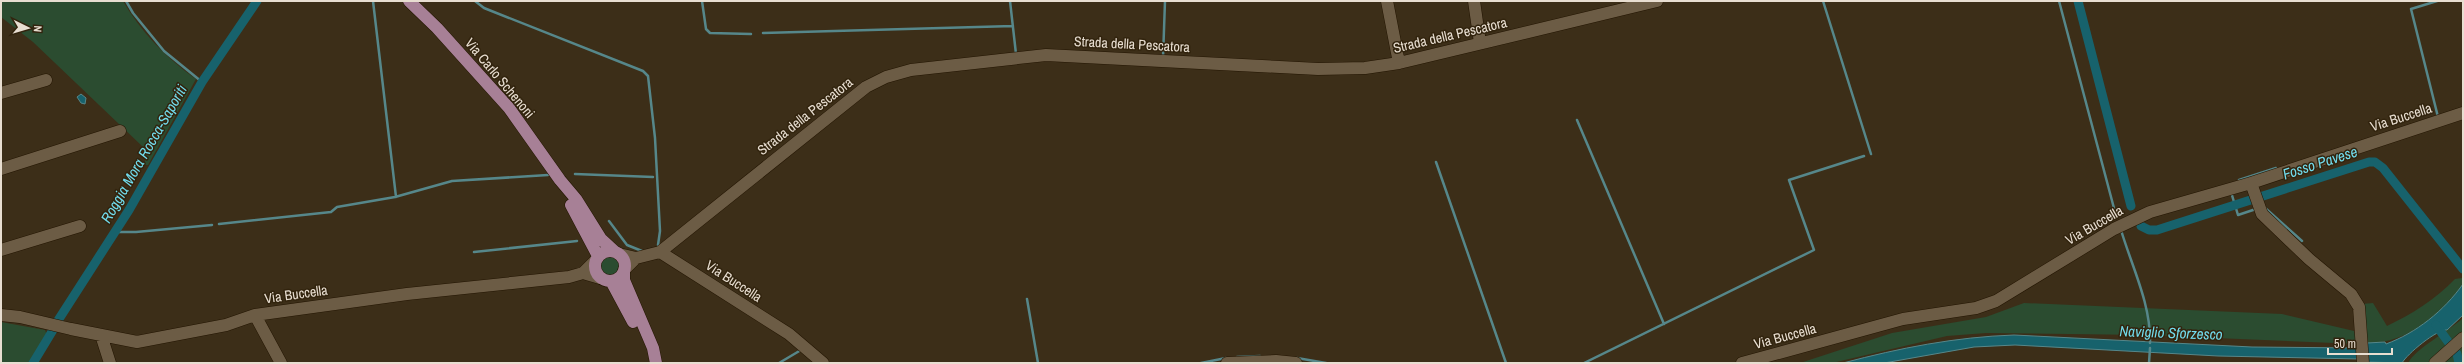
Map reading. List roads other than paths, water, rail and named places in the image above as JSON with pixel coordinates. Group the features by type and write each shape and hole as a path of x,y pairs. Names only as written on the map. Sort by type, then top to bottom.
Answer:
{"main road":[{"name":"Via Carlo Schenoni","path":"409,1 437,28 509,108 560,180 576,199 601,239 617,252"},
{"name":"Via Carlo Schenoni","path":"560,180 596,258"},
{"path":"605,251 617,252 624,261 624,280 654,348 656,363 605,279 595,270 596,258 605,251"},
{"path":"605,279 619,278 624,271"}],"street":[{"path":"1388,1 1398,63"},
{"path":"1474,1 1480,43"},
{"name":"Strada della Pescatora","path":"660,252 866,87 886,77 912,70 1046,55 1318,69 1365,68 1398,63 1657,1"},
{"path":"1,93 46,80"},
{"name":"Via Buccella","path":"1742,363 1903,319 1976,308 1996,301 2128,222 2150,212 2230,189 2253,187 2463,113"},
{"path":"1,169 120,131"},
{"path":"2253,187 2261,211 2309,259 2350,294 2359,307 2363,344 2363,362"},
{"path":"1,250 80,226"},
{"path":"617,252 636,258 660,252"},
{"name":"Via Buccella","path":"660,252 789,334 823,363"},
{"path":"583,273 596,258"},
{"path":"624,271 636,258"},
{"name":"Via Buccella","path":"1,315 20,317 137,342 226,325 255,315 407,294 569,277 583,273 605,279"},
{"path":"255,315 281,363"},
{"path":"101,335 110,363"},
{"path":"2435,363 2455,345"},
{"path":"1227,363 1276,360 1296,363"}],"water":[{"path":"81,94 86,98 85,104 81,103 77,97"},
{"path":"2463,284 2463,315 2447,330 2436,333 2410,354 2402,363 2367,362 2367,343 2385,342 2386,344 2408,334 2438,312"},
{"path":"2014,335 2252,347 2358,348 2359,359 2218,356 2015,345 1974,347 1884,363 1843,363 1928,344 1970,338"}],"waterway":[{"path":"126,1 133,13 164,51 202,82"},
{"name":"Roggia Mora Rocca-Saporiti","path":"57,322 129,210 202,82 257,1"},
{"path":"373,1 396,197"},
{"path":"475,1 484,8 643,71 648,76 655,138 660,231 658,245"},
{"path":"702,1 706,29 710,33 751,34"},
{"path":"1010,1 1016,54"},
{"path":"1163,58 1165,1"},
{"path":"1823,1 1871,154"},
{"path":"2059,1 2115,212"},
{"name":"Fosso Pavese","path":"2078,1 2131,206"},
{"path":"2437,1 2411,9 2438,117"},
{"path":"763,33 1013,26"},
{"path":"1577,120 1664,324"},
{"path":"1584,363 1814,250 1789,180 1864,156"},
{"path":"1436,162 1506,363"},
{"name":"Fosso Pavese","path":"2141,226 2149,230 2157,230 2369,162 2375,162 2383,168 2463,269"},
{"path":"2239,180 2276,168"},
{"path":"575,174 653,177"},
{"path":"219,224 331,212 337,207 395,197 452,181 548,175"},
{"path":"2231,192 2238,215 2256,209"},
{"path":"2264,207 2302,241"},
{"path":"609,221 627,245 642,251"},
{"path":"115,232 136,232 212,225"},
{"name":"Naviglio Sforzesco","path":"2121,230 2144,300 2150,343"},
{"path":"474,252 577,241"},
{"path":"1027,299 1038,363"},
{"path":"2436,325 2457,354 2459,363"},
{"name":"Roggia Mora Rocca-Saporiti","path":"33,363 53,330"},
{"name":"Naviglio Sforzesco","path":"2149,363 2150,348"},
{"path":"779,363 801,350"},
{"path":"1237,357 1260,356"},
{"path":"1201,363 1226,358"},
{"path":"1297,358 1326,363"}]}
